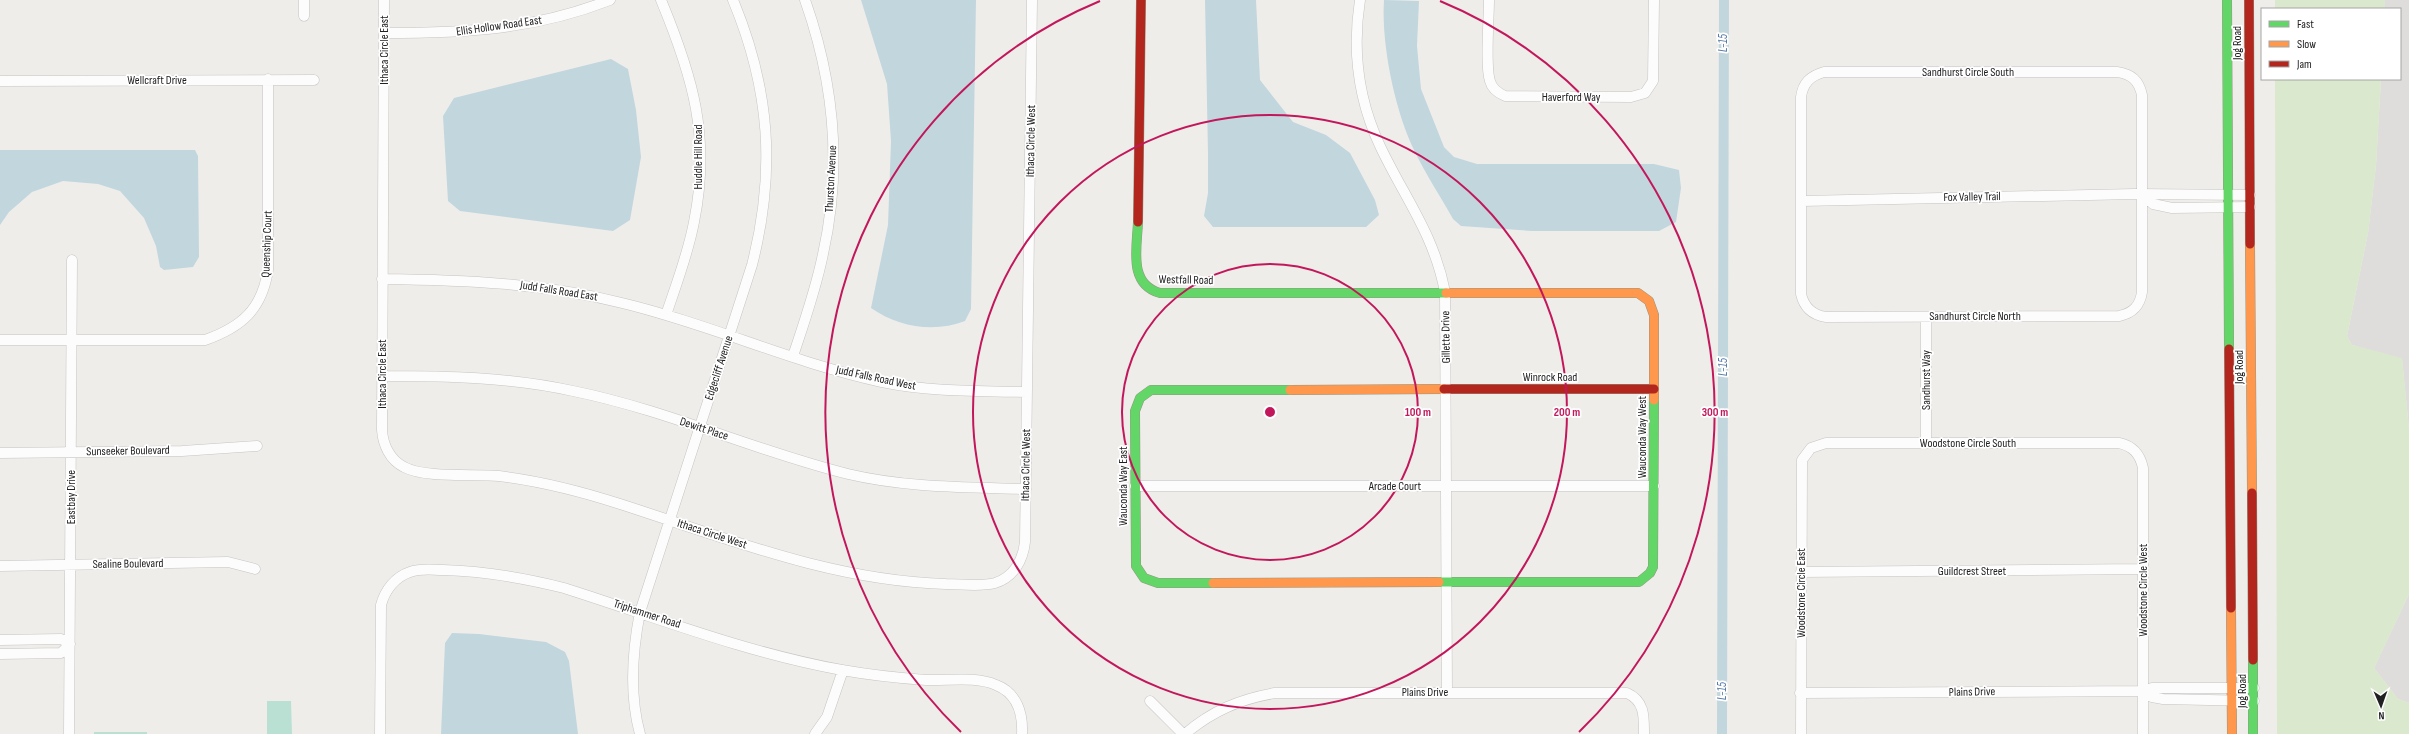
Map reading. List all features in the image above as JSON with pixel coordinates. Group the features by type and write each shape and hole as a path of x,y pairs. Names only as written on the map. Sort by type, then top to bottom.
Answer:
{"street":[{"path":"304,0 304,16"},
{"name":"Ithaca Circle East","path":"384,0 382,437 392,457 403,467 417,472 484,475 535,482 590,495 670,520"},
{"name":"Ellis Hollow Road East","path":"384,33 453,33 495,29 560,17 610,0"},
{"name":"Huddle Hill Road","path":"661,0 692,82 700,142 701,172 694,222 666,315"},
{"name":"Edgecliff Avenue","path":"640,734 635,710 633,664 640,612 700,428 759,236 767,170 764,111 760,81 743,24 733,0"},
{"name":"Thurston Avenue","path":"793,356 824,254 832,198 834,158 833,125 827,81 815,31 805,0"},
{"name":"Ithaca Circle West","path":"670,520 781,556 858,574 936,584 989,584 1009,575 1022,557 1025,542 1026,488 1032,0"},
{"name":"Westfall Road","path":"1140,0 1137,270 1138,277 1146,288 1160,293 1445,292"},
{"name":"Gillette Drive","path":"1360,0 1357,21 1356,53 1364,106 1380,146 1428,234 1437,255 1445,292 1447,389 1447,692"},
{"name":"Haverford Way","path":"1488,0 1489,75 1493,88 1498,93 1505,96 1631,97 1645,93 1653,81 1654,0"},
{"name":"Jog Road","path":"2227,0 2232,734"},
{"name":"Jog Road","path":"2249,0 2254,688 2253,734"},
{"name":"Sandhurst Circle South","path":"1802,201 1802,90 1810,78 1824,72 2124,73 2137,81 2142,95 2142,194"},
{"name":"Queenship Court","path":"0,340 205,340 221,335 248,316 265,287 268,270 268,80"},
{"name":"Wellcraft Drive","path":"0,81 314,80"},
{"path":"2142,194 2153,204 2172,208 2229,209 2250,207"},
{"name":"Fox Valley Trail","path":"1802,201 2142,194 2250,195"},
{"name":"Sandhurst Circle North","path":"1802,201 1801,294 1806,308 1812,313 1826,317 2120,316 2127,315 2138,305 2142,292 2142,194"},
{"name":"Eastbay Drive","path":"69,734 72,260"},
{"name":"Judd Falls Road East","path":"382,279 458,280 542,287 617,302 666,315 729,336"},
{"name":"Wauconda Way West","path":"1445,292 1638,293 1650,301 1654,315 1653,566 1645,578 1638,582 1447,583"},
{"name":"Sandhurst Way","path":"1926,316 1926,443"},
{"name":"Judd Falls Road West","path":"729,336 843,372 916,387 1027,392"},
{"name":"Dewitt Place","path":"382,376 456,376 534,384 611,400 814,465 878,479 959,488 1026,488"},
{"name":"Winrock Road","path":"1447,389 1654,389"},
{"name":"Wauconda Way East","path":"1447,389 1151,390 1140,398 1136,404 1135,486 1136,566 1144,578 1150,581 1447,583"},
{"name":"Woodstone Circle South","path":"1806,453 1811,448 1826,443 2119,443 2133,448"},
{"name":"Sunseeker Boulevard","path":"0,452 182,451 257,446"},
{"name":"Woodstone Circle West","path":"2133,448 2141,461 2142,468 2143,734"},
{"name":"Woodstone Circle East","path":"1800,734 1801,467 1806,453"},
{"name":"Arcade Court","path":"1135,486 1654,486"},
{"name":"Sealine Boulevard","path":"0,566 228,562 255,569"},
{"name":"Guildcrest Street","path":"1801,572 2143,569"},
{"name":"Triphammer Road","path":"380,734 381,605 386,591 402,575 424,570 499,574 564,588 757,650 843,670 884,676 995,684 1008,692 1017,704 1022,718 1022,734"},
{"path":"0,640 61,639 70,644 61,653 0,654"},
{"path":"815,734 826,717 843,670"},
{"name":"Plains Drive","path":"1800,693 2143,691 2152,688 2254,688"},
{"name":"Plains Drive","path":"2143,691 2152,697 2163,700 2232,702 2254,701"},
{"name":"Plains Drive","path":"1184,734 1209,715 1228,705 1254,696 1275,693 1447,692 1628,693 1634,696 1642,708 1644,734"},
{"path":"1150,701 1184,734"}],"shaded area":[{"path":"2385,0 2409,0 2409,429 2402,359 2352,345 2347,336 2368,233 2376,165 2381,80 2401,80 2401,8 2385,8"},
{"path":"2409,594 2409,703 2398,699 2374,668"}],"green space":[{"path":"2275,0 2385,0 2385,8 2275,8"},
{"path":"2275,80 2381,80 2376,165 2368,233 2347,336 2352,345 2402,358 2409,429 2409,594 2374,668 2398,699 2409,703 2409,734 2277,734"},
{"path":"267,701 291,701 292,734 267,734"},
{"path":"94,732 147,732 147,734 94,734"}],"water":[{"path":"861,0 976,0 971,309 965,321 953,325 929,327 904,324 882,315 871,308 888,225 891,141 887,84"},
{"path":"1205,0 1256,0 1260,80 1293,122 1326,135 1350,153 1375,200 1379,215 1366,227 1213,227 1204,216 1208,193"},
{"path":"1384,0 1419,1 1417,46 1421,89 1444,147 1454,157 1477,164 1654,164 1679,170 1681,188 1676,222 1659,231 1532,231 1461,226 1453,219 1424,169 1415,152 1401,118 1387,57"},
{"path":"611,59 628,69 636,110 641,157 630,220 613,231 460,211 448,201 443,116 454,98"},
{"path":"0,150 195,150 198,156 199,257 193,267 164,270 160,267 156,246 144,218 120,191 98,184 63,181 32,192 9,212 0,225"},
{"path":"452,633 479,634 546,642 565,652 569,661 578,734 441,734 445,643"}],"waterway":[{"name":"L-15","path":"1722,734 1724,0"}],"traffic: fast":[{"path":"2227,0 2229,349"},
{"path":"1138,222 1136,254 1139,273 1143,282 1150,288 1160,293 1446,293"},
{"path":"1213,583 1158,583 1144,578 1136,566 1135,411 1140,398 1151,390 1290,390"},
{"path":"1439,582 1639,582 1650,573 1653,567 1654,400"},
{"path":"2253,660 2253,734"}],"traffic: slow":[{"path":"2250,244 2252,493"},
{"path":"1446,293 1638,293 1649,301 1654,315 1654,400"},
{"path":"1290,390 1444,389"},
{"path":"1213,583 1439,582"},
{"path":"2231,608 2232,734"}],"traffic: jam":[{"path":"1138,222 1141,0"},
{"path":"2249,0 2250,244"},
{"path":"2229,349 2231,608"},
{"path":"1444,389 1654,389"},
{"path":"2252,493 2253,660"}]}
